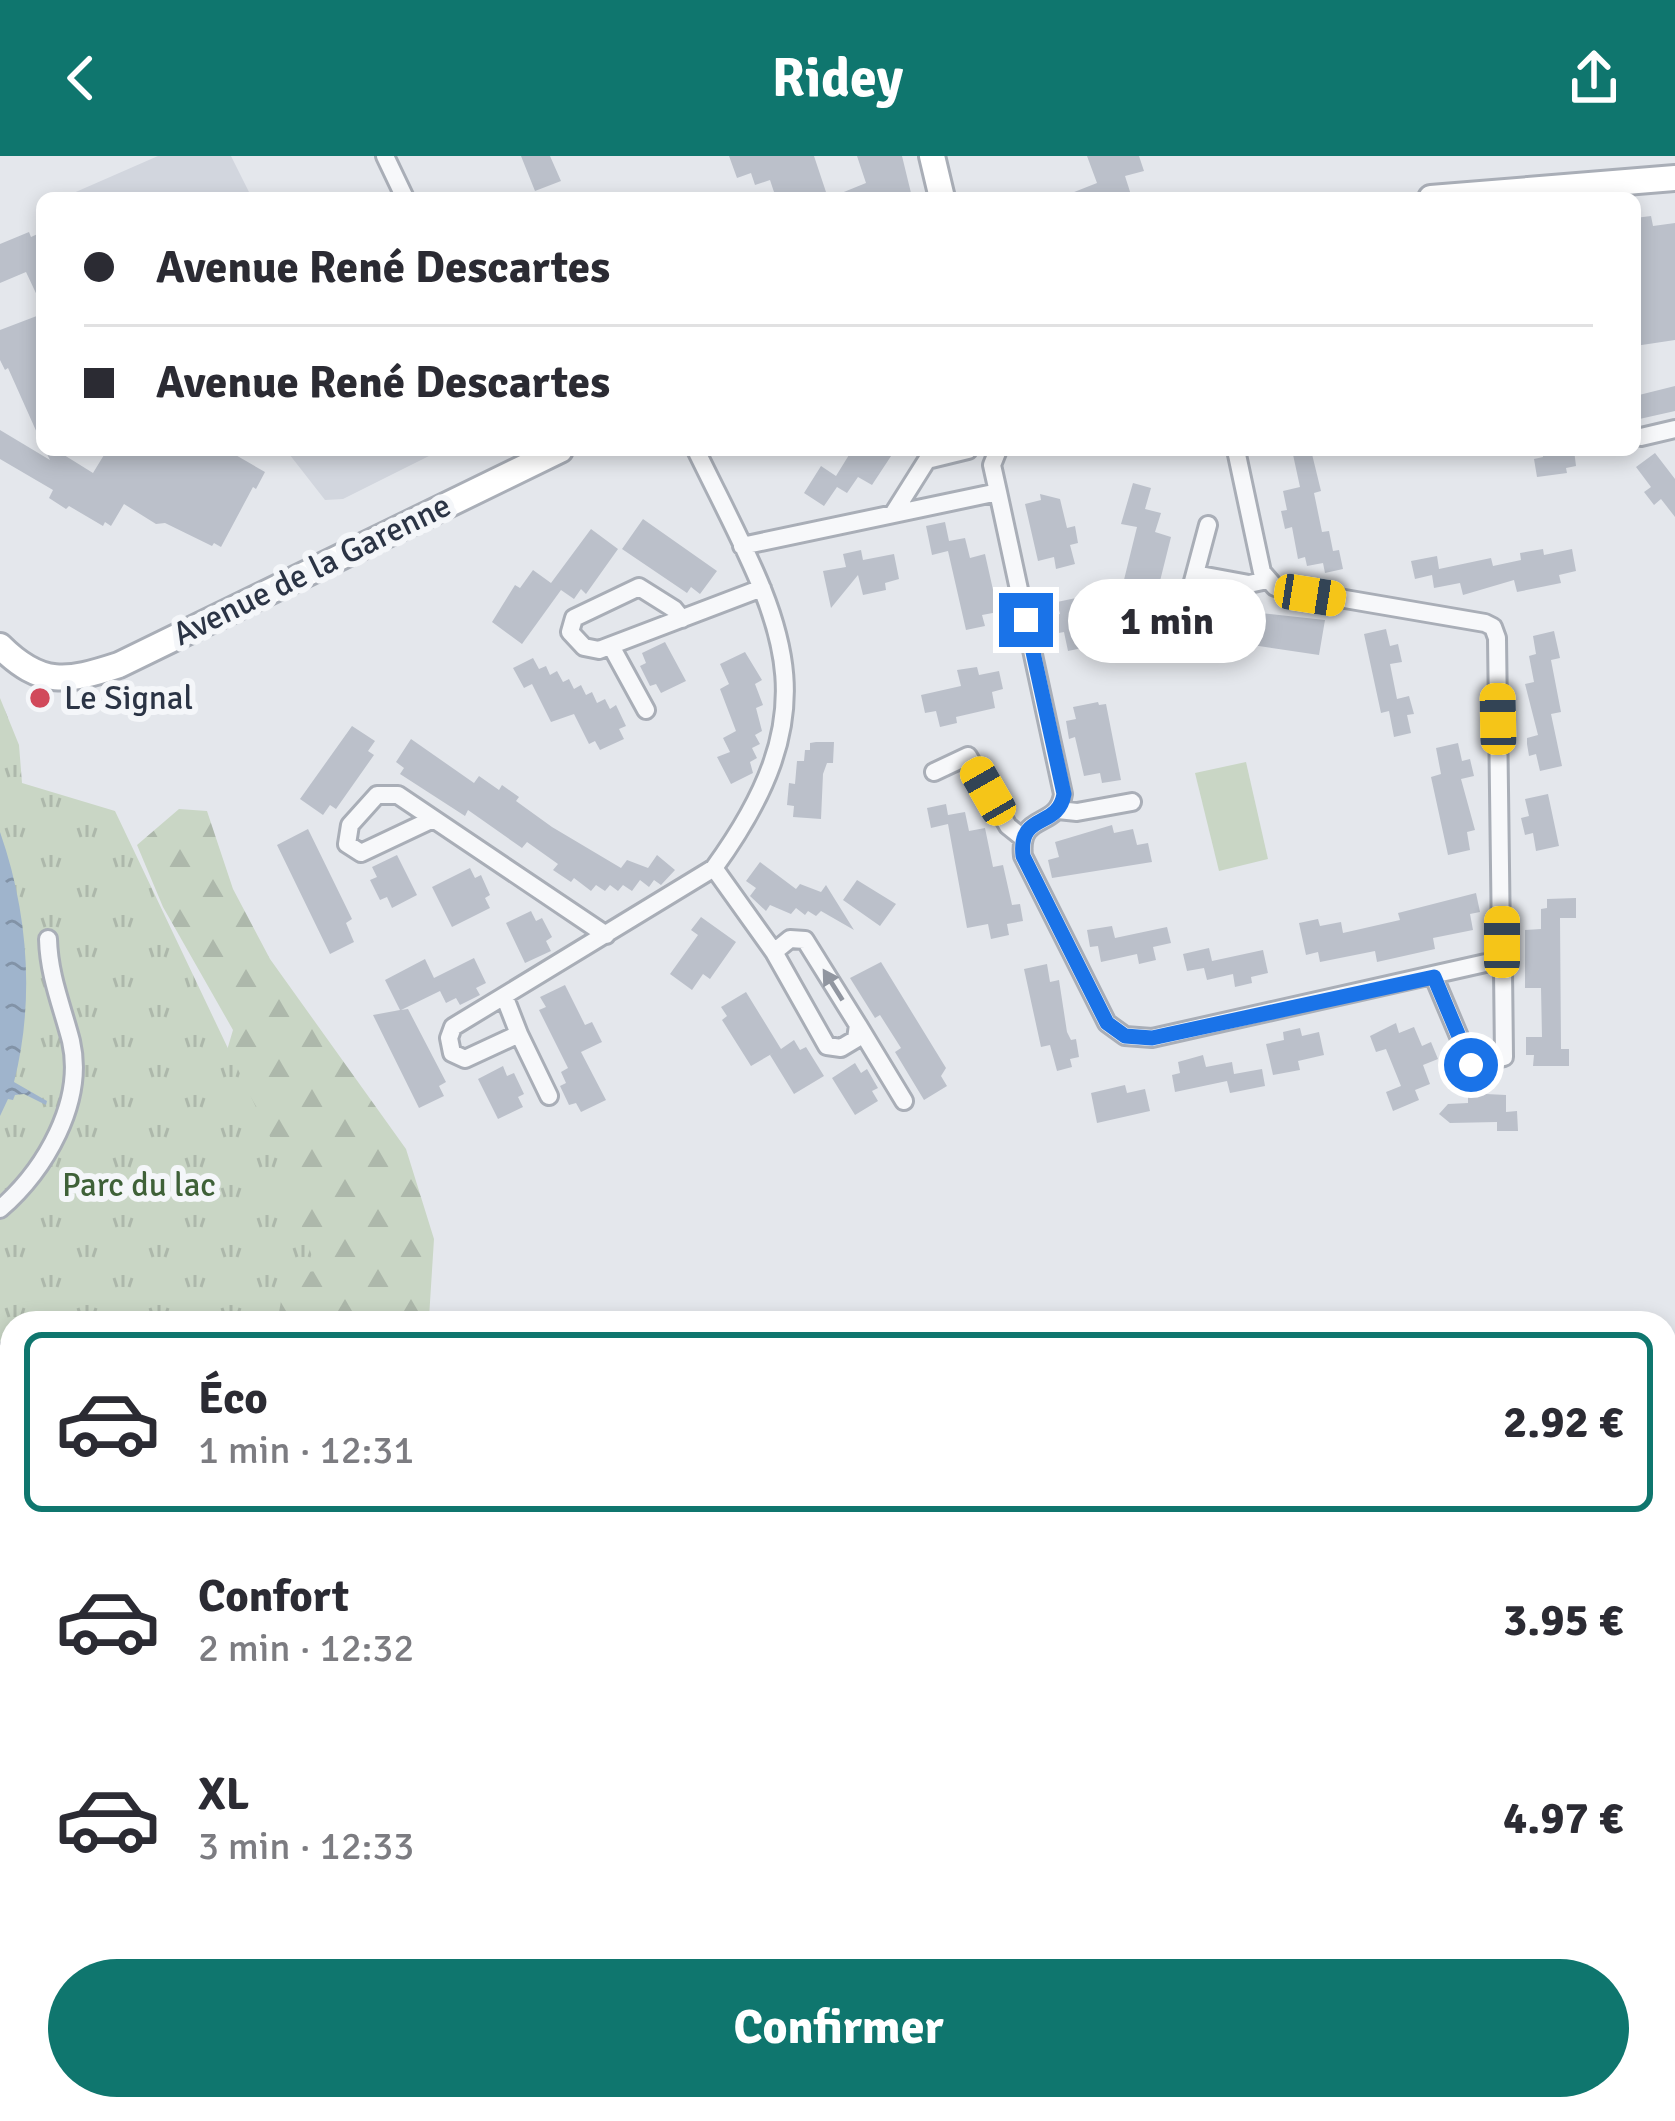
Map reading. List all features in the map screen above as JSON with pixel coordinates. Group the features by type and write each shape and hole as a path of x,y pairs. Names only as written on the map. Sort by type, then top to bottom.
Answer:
{"street":[{"path":"385,156 402,192"},
{"path":"932,156 941,192"},
{"path":"1497,192 1674,176"},
{"path":"1641,436 1672,434"},
{"name":"Avenue de la Garenne","path":"0,646 16,662 52,679 98,672 528,456"},
{"path":"519,1034 465,1059 452,1053 449,1038 453,1027 714,868 762,794 775,763 787,712 782,644 762,588 699,456"},
{"path":"893,514 927,460 943,456"},
{"path":"996,456 992,465 1064,794 1058,810"},
{"path":"1132,802 1077,812 1058,810 1031,824 1023,838 1030,874 1092,997 1107,1023 1125,1036 1152,1038 1481,967 1495,957 1502,942 1497,638 1493,628 1285,591 1267,580 1236,456"},
{"path":"742,546 998,492"},
{"path":"1189,596 1208,525"},
{"path":"1195,574 1249,584 1267,580"},
{"path":"682,619 674,608 639,587 574,618 570,632 584,647 598,650 611,646 682,619 762,588"},
{"path":"611,646 646,710"},
{"path":"934,772 968,756 1008,826 1023,838"},
{"path":"434,820 361,853 347,844 350,825 377,795 398,795 605,935"},
{"path":"714,868 774,952 827,1046 841,1048 856,1039 859,1025"},
{"path":"0,1209 48,1151 71,1098 75,1065 48,966 48,939"},
{"path":"774,952 790,940 805,940 904,1101"},
{"path":"1434,977 1471,1065 1504,1057 1503,970 1495,957"},
{"path":"505,998 549,1096"}],"shaded area":[{"path":"158,156 231,156 249,192 76,192"},
{"path":"291,456 429,456 343,499 325,500"}],"green space":[{"name":"Parc du lac","path":"0,698 19,745 22,783 115,811 273,1143 317,1271 286,1274 279,1311 0,1311"},
{"path":"1246,762 1268,859 1219,871 1195,773"},
{"path":"179,809 207,811 233,889 270,959 406,1149 434,1239 429,1311 53,1311 222,1067 233,1030 163,907 137,845"}],"water":[{"path":"0,832 17,893 25,956 25,1020 14,1082 47,1101 46,1105 24,1094 15,1095 0,1116"}],"building":[{"path":"521,156 550,156 561,181 535,191"},
{"path":"729,156 814,156 826,192 774,192 770,180 755,185 751,173 737,178"},
{"path":"857,156 902,156 911,192 844,192 866,183"},
{"path":"1087,156 1139,156 1144,171 1125,176 1130,192 1074,192 1097,183"},
{"path":"1651,216 1653,226 1675,223 1675,340 1641,345 1641,217"},
{"path":"29,232 31,237 36,235 36,293 26,272 0,283 0,244"},
{"path":"36,316 36,431 0,360 0,330"},
{"path":"1675,386 1675,411 1641,419 1641,394"},
{"path":"0,430 36,456 50,460 48,456 66,456 93,473 103,456 237,456 265,472 221,547 165,523 156,524 124,504 111,526 105,522 103,526 49,498 53,490 0,459"},
{"path":"1655,453 1675,479 1675,517 1661,499 1654,505 1644,492 1651,487 1636,467"},
{"path":"848,456 891,456 872,485 858,477 847,493 837,487 824,506 804,493 821,466 836,476"},
{"path":"1293,456 1312,456 1321,491 1314,493 1322,532 1329,531 1343,569 1325,573 1323,563 1307,566 1305,557 1298,559 1292,527 1285,529 1281,511 1287,510 1283,491 1300,487"},
{"path":"1575,456 1576,466 1566,468 1567,473 1537,477 1534,459"},
{"path":"1133,483 1151,488 1145,509 1161,513 1155,532 1171,537 1157,593 1141,589 1138,600 1120,596 1137,527 1121,524"},
{"path":"1040,494 1060,499 1067,528 1075,526 1078,543 1070,545 1075,564 1056,569 1054,557 1038,561 1025,504 1041,500"},
{"path":"643,519 717,571 700,594 691,587 687,593 622,549"},
{"path":"945,522 949,541 965,538 970,558 985,554 998,612 982,615 985,626 966,630 948,551 932,555 926,526"},
{"path":"591,529 618,549 586,594 581,589 574,599 561,590 522,644 492,622 515,585 520,588 533,570 551,583"},
{"path":"1543,549 1544,555 1572,549 1576,571 1559,575 1561,583 1517,592 1514,580 1463,595 1460,583 1434,588 1432,575 1415,579 1411,561 1437,556 1439,569 1491,558 1493,566 1521,560 1520,553"},
{"path":"861,550 863,560 894,554 899,579 885,583 886,590 863,595 858,575 831,608 823,571 846,567 843,554"},
{"path":"1076,598 1087,647 1068,651 1064,632 1048,635 1043,617 1060,614 1057,602"},
{"path":"1215,608 1325,620 1319,655 1198,642 1201,623 1213,625"},
{"path":"1386,629 1390,646 1398,644 1402,662 1390,664 1397,699 1409,696 1414,714 1407,715 1411,733 1394,737 1389,711 1381,713 1364,634"},
{"path":"1554,631 1560,658 1551,660 1561,712 1551,714 1562,766 1540,771 1536,754 1529,756 1527,738 1538,735 1525,684 1534,682 1529,656 1536,654 1533,636"},
{"path":"665,642 686,681 661,693 656,684 650,686 640,666 646,663 642,653"},
{"path":"745,652 762,680 755,684 763,705 756,708 762,731 755,735 760,744 752,748 757,758 750,762 753,773 731,784 717,757 730,752 723,738 736,731 720,689 729,684 720,664"},
{"path":"533,658 539,669 546,666 550,675 557,671 563,682 569,679 574,689 581,685 586,695 592,692 597,703 605,699 610,709 616,705 626,726 619,729 624,739 600,750 595,741 589,744 574,714 551,722 532,684 524,688 513,668"},
{"path":"977,667 979,675 999,671 1003,689 992,692 995,708 956,717 957,723 940,727 936,711 925,713 921,695 961,686 957,670"},
{"path":"1106,704 1121,780 1102,783 1100,773 1084,776 1075,737 1069,739 1066,721 1076,719 1073,707"},
{"path":"352,726 375,741 368,751 374,755 336,809 330,805 323,815 300,799"},
{"path":"411,739 474,783 479,776 499,790 502,785 552,827 621,868 627,860 648,868 657,855 675,870 661,885 654,880 649,887 640,880 632,891 623,885 618,891 610,885 605,891 596,885 591,891 574,878 571,882 553,870 558,864 527,842 522,848 468,810 465,816 400,774 404,768 396,762"},
{"path":"834,742 833,763 827,763 823,774 821,819 793,817 794,806 787,805 797,761 804,761 810,743"},
{"path":"1458,743 1462,761 1470,759 1474,776 1461,779 1475,830 1467,832 1470,850 1448,855 1431,777 1441,774 1436,748"},
{"path":"1548,794 1559,846 1536,851 1533,833 1525,835 1521,818 1529,816 1525,799"},
{"path":"946,804 948,815 965,812 969,831 985,828 993,867 1003,865 1012,905 1020,904 1023,921 1007,924 1009,935 991,939 988,924 967,928 948,824 931,828 927,808"},
{"path":"1112,825 1114,833 1133,829 1137,845 1148,843 1152,862 1052,878 1048,860 1059,857 1055,842"},
{"path":"308,829 352,919 346,923 354,942 330,954 277,845"},
{"path":"397,855 417,895 392,908 387,897 380,900 370,880 377,877 372,867"},
{"path":"760,862 796,889 800,884 821,892 826,885 854,930 821,911 816,916 808,911 805,915 796,908 791,914 770,905 766,911 750,896 756,888 746,881"},
{"path":"470,868 475,878 481,875 490,908 452,927 432,887"},
{"path":"857,880 896,904 880,926 843,900"},
{"path":"1476,893 1480,912 1470,914 1473,930 1433,938 1435,949 1377,962 1375,951 1320,962 1318,952 1306,955 1299,923 1341,922 1343,933 1400,920 1398,913"},
{"path":"1576,898 1576,918 1560,918 1561,1049 1569,1049 1569,1066 1533,1066 1534,1055 1526,1055 1526,1037 1542,1037 1541,988 1525,988 1525,930 1541,929 1541,909 1547,908 1547,899"},
{"path":"531,911 536,921 542,918 552,937 546,941 551,951 525,963 506,923"},
{"path":"701,917 736,942 710,979 703,974 692,990 670,974 698,935 691,930"},
{"path":"1112,926 1115,938 1167,927 1171,943 1153,947 1156,960 1139,964 1137,954 1101,962 1098,946 1090,947 1087,930"},
{"path":"1209,948 1212,961 1263,950 1268,973 1235,987 1233,974 1207,980 1204,968 1187,971 1183,954"},
{"path":"474,958 486,983 476,988 480,995 460,1005 456,998 446,1003 440,991 401,1010 408,1009 446,1082 439,1086 444,1096 419,1108 373,1015 400,1010 385,980 425,959 434,978"},
{"path":"881,962 946,1068 941,1076 947,1086 924,1100 895,1052 901,1048 850,978"},
{"path":"1047,964 1050,982 1059,980 1067,1032 1071,1040 1076,1039 1079,1057 1070,1059 1072,1067 1057,1071 1050,1045 1041,1047 1024,969"},
{"path":"565,985 585,1025 592,1022 602,1042 581,1052 606,1100 581,1112 576,1103 569,1105 560,1086 566,1083 561,1072 568,1068 539,1010 546,1007 540,997"},
{"path":"746,992 781,1049 794,1040 800,1050 806,1047 824,1076 794,1094 770,1055 775,1052 751,1066 722,1020 727,1016 721,1007"},
{"path":"1396,1023 1399,1033 1414,1027 1422,1046 1431,1042 1438,1059 1423,1065 1430,1084 1415,1090 1419,1100 1393,1111 1386,1092 1401,1086 1386,1049 1376,1052 1370,1036"},
{"path":"1300,1028 1302,1036 1319,1032 1324,1055 1298,1061 1300,1070 1273,1075 1266,1044 1284,1040 1283,1032"},
{"path":"1203,1055 1206,1067 1232,1062 1234,1074 1262,1069 1265,1086 1230,1093 1227,1081 1175,1092 1172,1075 1180,1073 1178,1062"},
{"path":"855,1063 861,1073 867,1069 878,1088 872,1091 878,1101 855,1115 832,1078"},
{"path":"503,1066 507,1076 514,1073 524,1094 518,1097 523,1107 498,1119 478,1079"},
{"path":"1125,1085 1127,1093 1145,1089 1150,1111 1097,1123 1091,1093"},
{"path":"1468,1087 1486,1087 1486,1094 1506,1095 1506,1112 1517,1111 1518,1131 1497,1131 1497,1122 1450,1123 1439,1114 1448,1104 1468,1103"}],"place":[{"name":"Le Signal","path":"40,698"}],"route":[{"path":"1026,620 1064,794 1062,807 1054,815 1031,824 1024,833 1023,856 1107,1023 1125,1036 1152,1038 1434,977 1471,1065"}]}
